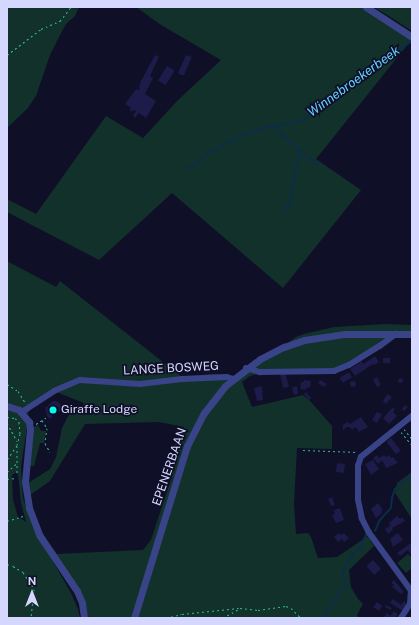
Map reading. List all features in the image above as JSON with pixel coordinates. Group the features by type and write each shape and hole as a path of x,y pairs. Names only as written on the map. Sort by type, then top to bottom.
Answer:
{"street":[{"path":"366,7 412,37"},
{"name":"EPENERBAAN","path":"134,618 180,464 190,437 211,403 233,379 246,368 276,350 317,337 344,334 412,334"},
{"path":"246,368 260,372 334,371 349,365 380,346 396,334"},
{"name":"LANGE BOSWEG","path":"25,410 54,391 80,380 140,384 182,379 227,377 233,379"},
{"path":"7,406 25,410 30,427 25,477 29,508 40,536 77,591 82,603 84,618"},
{"path":"401,618 410,604 411,591 369,534 358,506 358,466 362,457 366,453 412,416"}],"path":[{"path":"7,56 41,29 60,21 71,7"},
{"path":"7,384 18,391 25,410"},
{"path":"30,427 47,417"},
{"path":"7,418 15,418 20,422 20,434 17,442 17,475"},
{"path":"42,420 47,428 45,443 50,452"},
{"path":"7,423 17,442"},
{"path":"400,427 412,439"},
{"path":"400,427 412,445"},
{"path":"7,460 17,445"},
{"path":"303,450 366,453"},
{"path":"7,472 18,462"},
{"path":"7,479 16,478"},
{"path":"7,520 23,516"},
{"path":"7,564 23,572 34,589 31,618"},
{"path":"166,618 182,614 240,608 258,610 286,606 291,608 301,618"},
{"path":"223,618 240,608"}],"green space":[{"path":"7,7 79,7 75,16 66,24 50,55 36,96 27,109 7,128"},
{"path":"136,7 362,7 412,39 316,159 361,190 283,288 172,193 99,260 7,212 7,199 36,214 106,116 143,138 178,100 221,60 161,25"},
{"path":"374,7 412,7 412,31 392,18"},
{"path":"7,261 56,287 60,281 182,377 213,374 243,376 250,372 260,373 250,376 242,382 252,407 303,395 332,426 332,449 297,448 294,504 296,534 308,533 311,537 318,558 337,557 368,536 374,546 349,570 351,587 358,599 363,604 357,615 359,618 89,618 81,595 56,554 143,550 151,540 171,479 167,471 170,460 177,439 184,427 159,422 85,424 50,481 30,495 28,483 50,469 56,457 62,428 67,418 73,409 81,410 84,403 56,392 31,408 25,419 27,427 21,466 23,498 32,525 71,593 80,618 7,618","holes":["15,473 18,474 21,503 26,522 18,517 13,500 12,475"]},
{"path":"385,324 412,325 412,336 392,336 349,363 328,371 297,369 266,370 257,369 254,367 296,337 304,334 334,327"},
{"path":"38,425 41,431 46,431 44,443 40,443 34,466 28,466 34,427"},
{"path":"412,472 412,519 395,493 397,483"},
{"path":"408,554 412,558 412,568 406,573 397,563"}],"building":[{"path":"155,55 159,57 150,76 153,78 145,94 156,101 146,118 139,113 135,118 133,115 136,111 133,110 132,112 129,110 131,108 125,104 136,89 139,90 140,83"},
{"path":"186,55 192,57 184,75 181,75 178,73"},
{"path":"167,66 175,71 166,85 158,80"},
{"path":"375,356 379,362 374,365 373,364 355,376 350,369 362,361 363,364"},
{"path":"383,358 390,358 390,363 383,363"},
{"path":"285,372 289,387 283,388 280,374"},
{"path":"349,372 352,377 343,383 340,378"},
{"path":"377,377 381,385 377,387 373,380"},
{"path":"398,378 402,378 402,382 398,382"},
{"path":"304,380 311,381 310,388 307,387 306,390 300,389 301,382 304,382"},
{"path":"320,380 327,384 324,387 318,383"},
{"path":"353,381 356,384 353,387 350,384"},
{"path":"262,386 263,400 257,401 254,388"},
{"path":"297,386 298,394 294,395 292,387"},
{"path":"306,392 311,398 309,400 304,394"},
{"path":"387,394 392,397 386,404 383,401"},
{"path":"53,401 56,401 64,407 63,410 53,414 52,418 48,418 45,408"},
{"path":"405,405 408,407 404,411 402,409"},
{"path":"393,407 395,410 393,412 397,416 389,424 383,418"},
{"path":"377,412 382,414 377,423 372,420"},
{"path":"361,417 368,427 359,432 356,427 352,430 350,427 347,427 343,430 343,425 348,422 350,424"},
{"path":"391,438 401,451 396,454 386,442"},
{"path":"377,455 379,458 384,455 386,457 389,455 398,463 386,468 382,460 378,464 373,458"},
{"path":"373,460 379,469 371,475 365,464"},
{"path":"337,463 345,464 344,473 336,472"},
{"path":"332,497 335,505 331,506 328,499"},
{"path":"378,503 383,510 381,511 382,513 376,518 371,509"},
{"path":"340,508 344,520 336,523 332,515 335,514 334,510"},
{"path":"397,516 400,519 402,517 405,521 392,528 393,530 388,534 385,529 390,526 389,523"},
{"path":"339,533 341,535 344,533 349,538 344,542 342,539 338,542 334,537"},
{"path":"398,533 403,540 393,547 390,539"},
{"path":"412,542 412,556 408,550 400,556 397,553"},
{"path":"373,560 381,569 374,575 366,566"},
{"path":"394,580 404,592 401,594 392,587 394,585 391,583"},
{"path":"393,599 401,605 404,601 407,604 403,611 390,603"},
{"path":"377,602 382,606 379,611 373,607"},
{"path":"386,605 392,608 390,610 385,607"},
{"path":"394,611 398,614 396,618 384,617 387,613 390,616"}],"waterway":[{"name":"Winnebroekerbeek","path":"187,167 192,166 211,152 243,135 258,129 296,122 304,119 377,63 410,42"},
{"path":"275,126 287,139 318,165"},
{"path":"282,212 290,203 300,150"},
{"path":"375,531 380,520 391,508 395,489 412,476"},
{"path":"323,618 345,585 343,572 353,554 362,548 361,545 366,535"}],"place":[{"name":"Giraffe Lodge","path":"53,410"}]}
